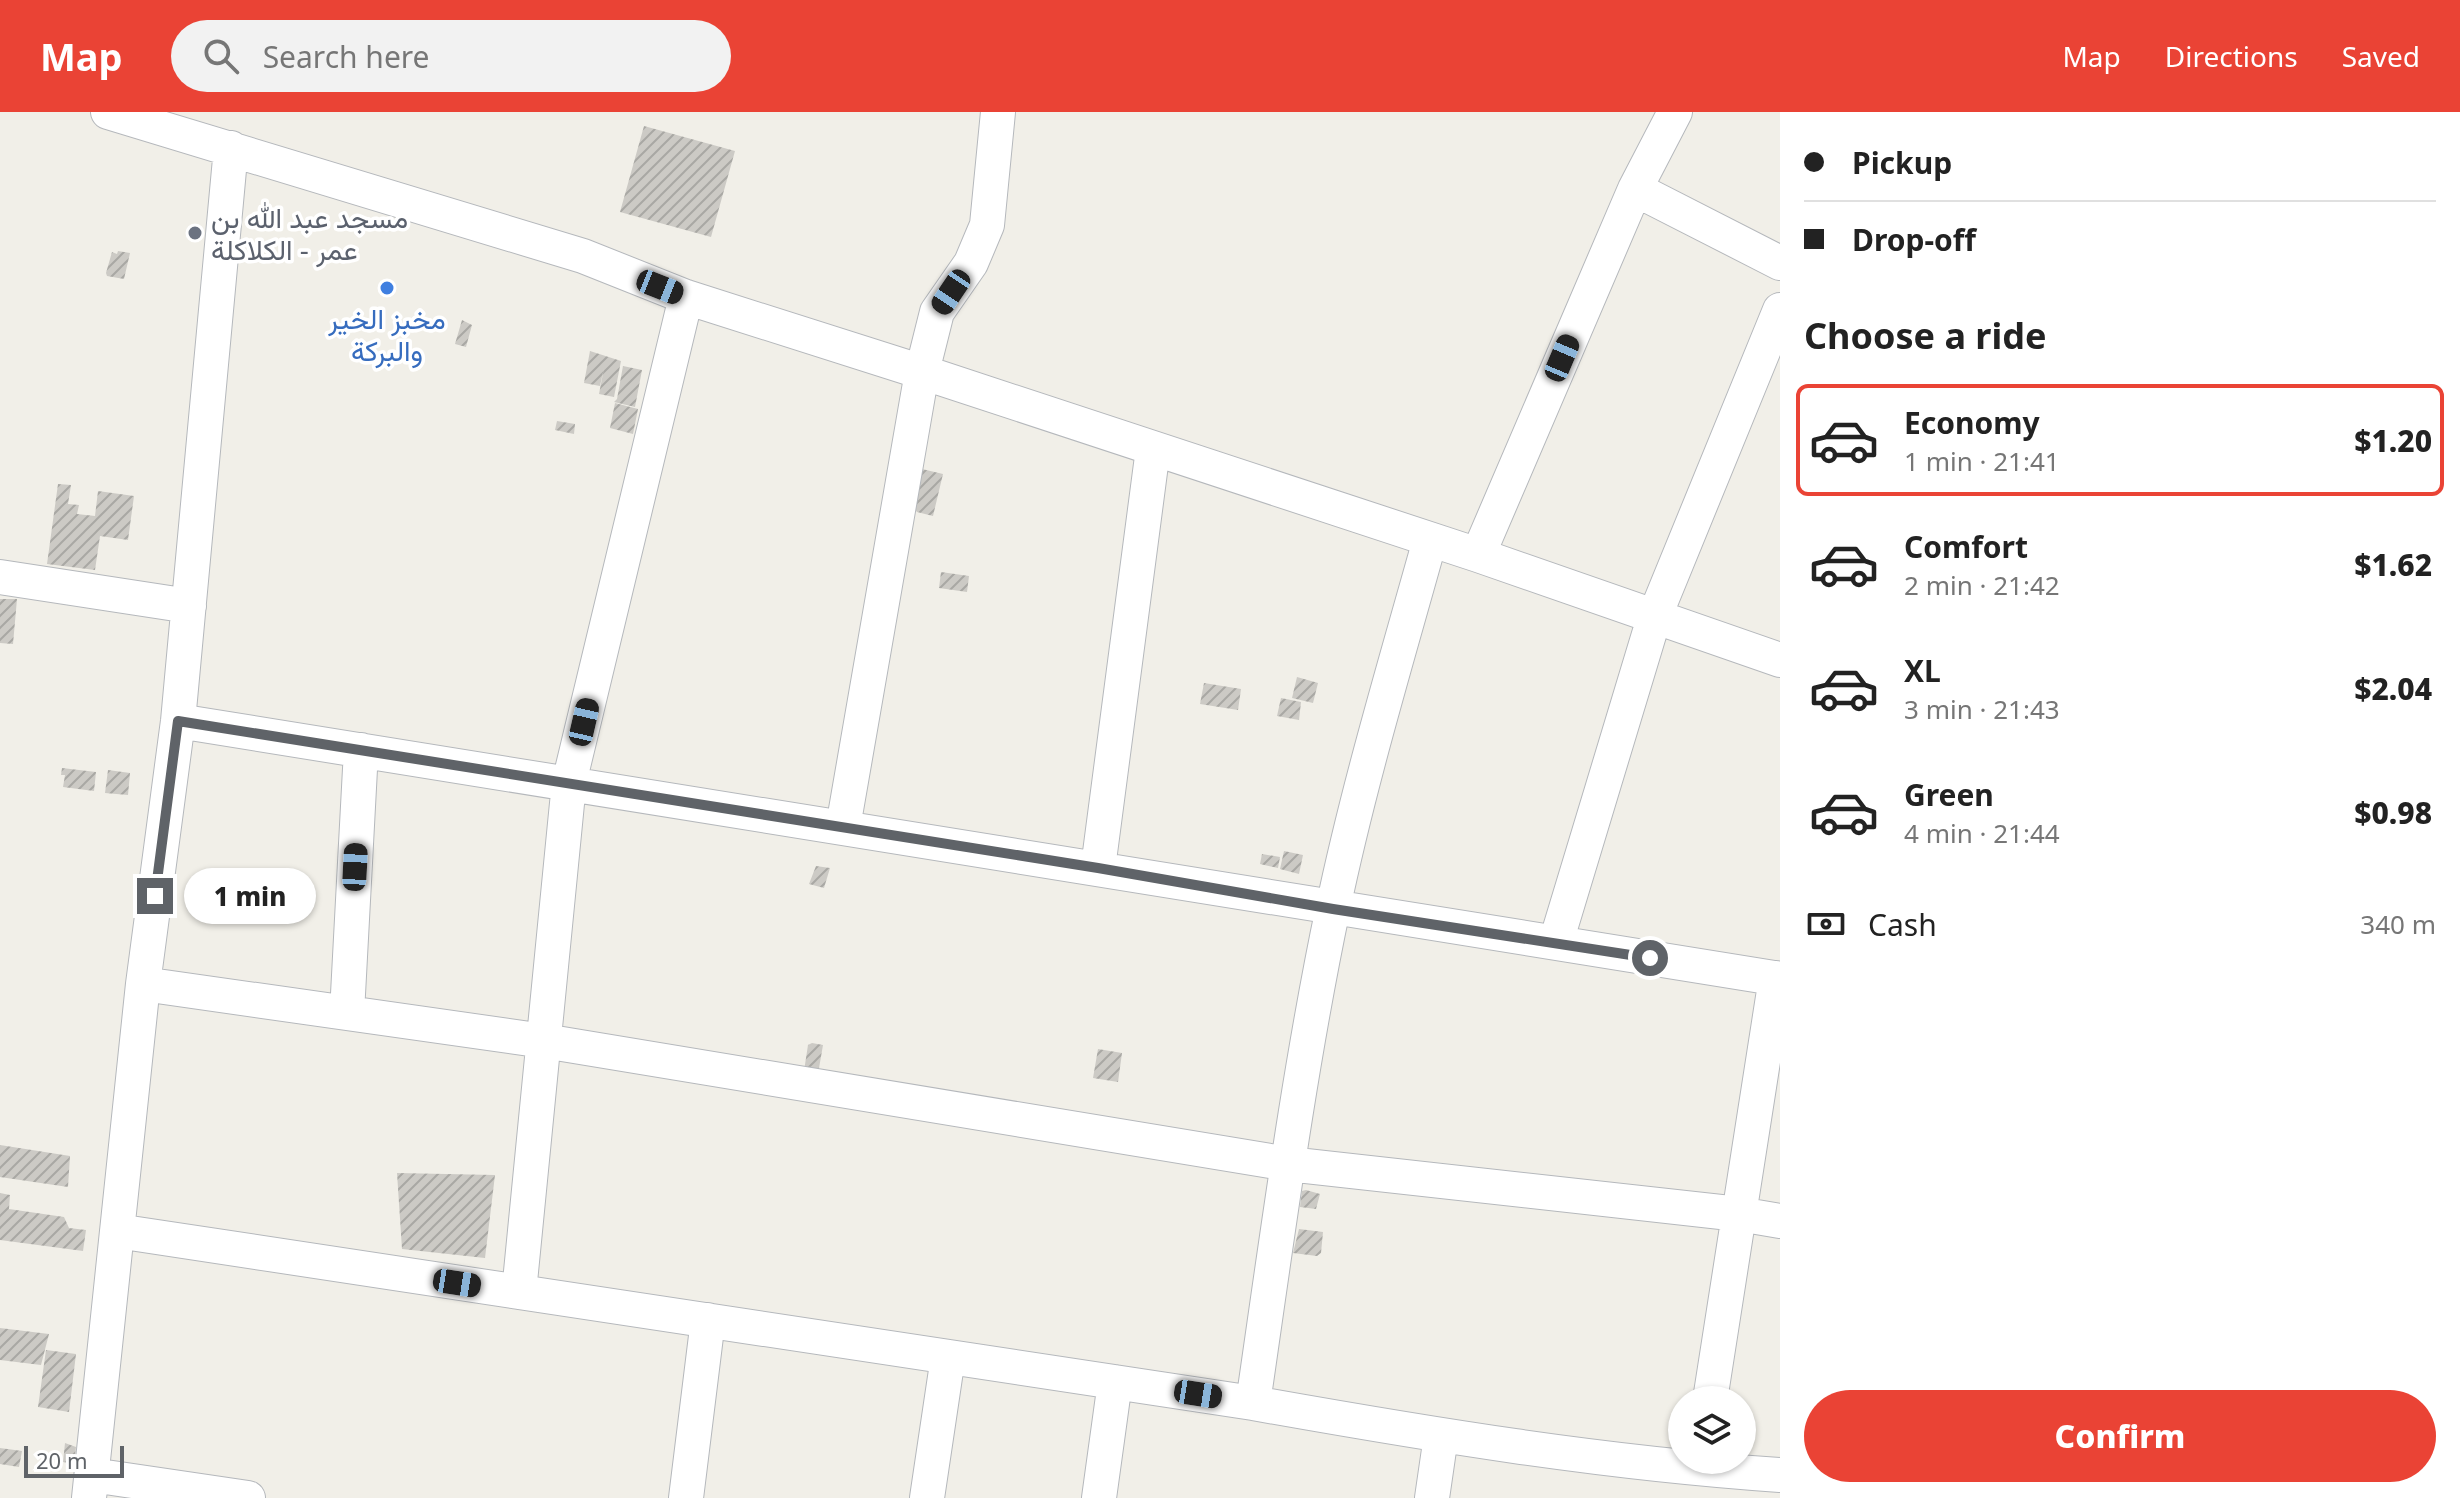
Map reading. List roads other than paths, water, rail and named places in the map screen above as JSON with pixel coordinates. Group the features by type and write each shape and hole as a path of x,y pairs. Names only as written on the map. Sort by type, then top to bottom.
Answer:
{"street":[{"path":"108,112 583,256 686,297 1478,555 1780,660"},
{"path":"843,827 922,372 937,312 971,263 987,225 998,112"},
{"path":"1478,555 1635,189 1675,112"},
{"path":"231,148 178,721 143,984 90,1486 248,1498"},
{"path":"1635,189 1780,263"},
{"path":"519,1292 569,783 686,297"},
{"path":"1556,942 1654,618 1780,310"},
{"path":"1098,868 1153,449"},
{"path":"1253,1403 1288,1164 1333,909 1369,759 1430,540"},
{"path":"0,577 189,606"},
{"path":"178,721 1098,868 1333,909 1778,978 1712,1386"},
{"path":"347,1013 361,750"},
{"path":"143,984 544,1041 1288,1164 1780,1221"},
{"path":"117,1231 1253,1403 1699,1476 1780,1475"},
{"path":"686,1498 708,1320"},
{"path":"927,1498 948,1357"},
{"path":"1099,1498 1115,1382"},
{"path":"1432,1498 1441,1436"}],"place":[{"name":"مسجد عبد الله بن عمر - الكلاكلة","path":"195,233"},
{"name":"مخبز الخير والبركة","path":"387,288"}]}
